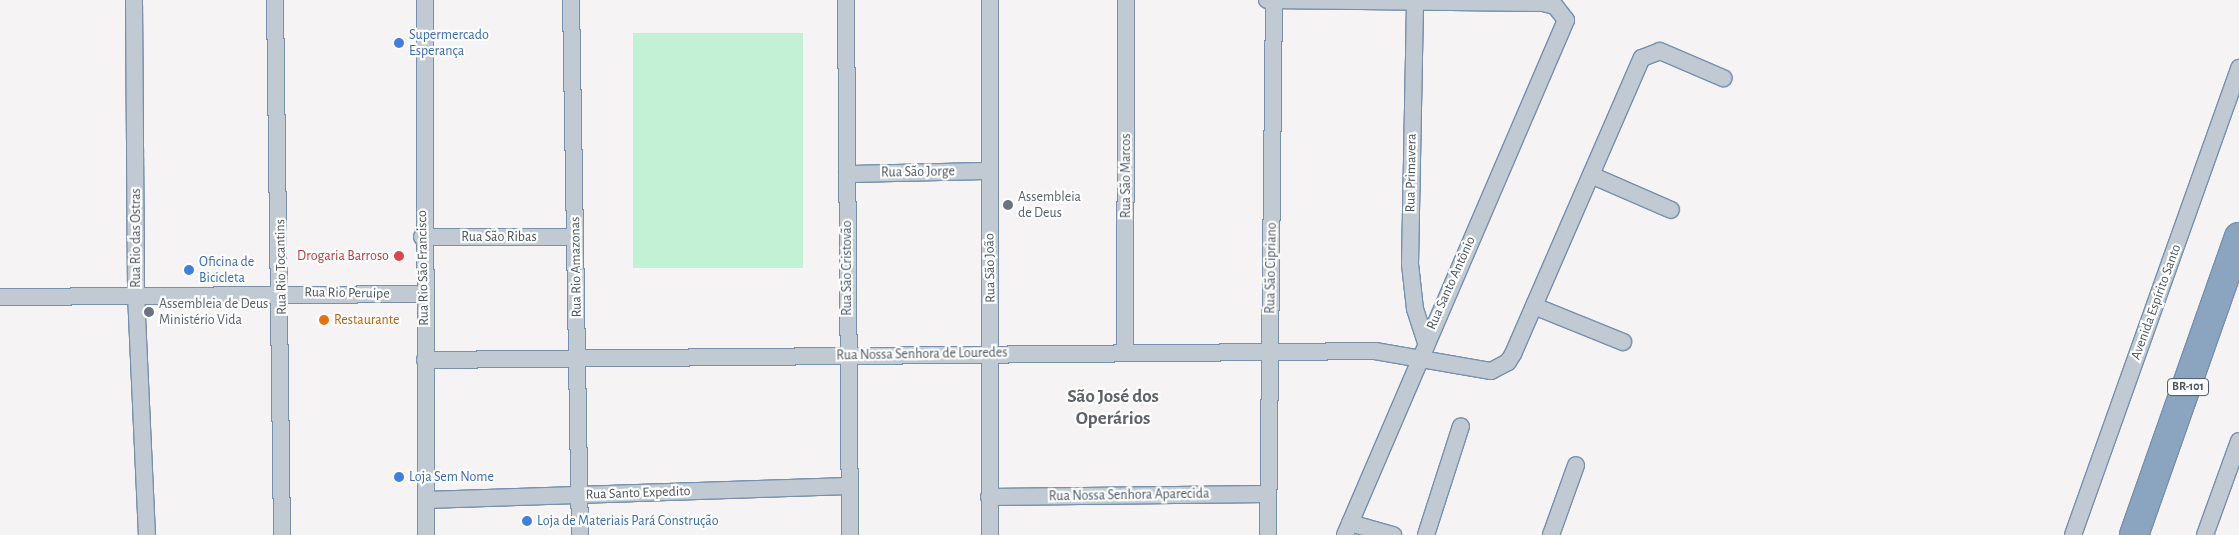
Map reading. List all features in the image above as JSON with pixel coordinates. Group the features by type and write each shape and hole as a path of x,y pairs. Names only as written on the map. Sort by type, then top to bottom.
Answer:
{"highway":[{"name":"BR-101","path":"2134,535 2239,237"}],"street":[{"name":"Rua Rio das Ostras","path":"134,0 136,294 147,535"},
{"name":"Rua Rio Tocantins","path":"275,0 282,292 282,535"},
{"name":"Rua Rio São Francisco","path":"425,0 422,237 426,535"},
{"name":"Rua Rio Amazonas","path":"571,0 580,535"},
{"name":"Rua São Cristovão","path":"846,0 850,535"},
{"name":"Rua São João","path":"990,0 990,535"},
{"name":"Rua São Marcos","path":"1125,351 1126,0"},
{"path":"1267,0 1405,3 1523,1"},
{"name":"Rua São Cipriano","path":"1268,535 1274,0"},
{"name":"Rua Santo Antônio","path":"1348,529 1425,340 1563,33 1566,20 1555,6 1523,1"},
{"name":"Rua Primavera","path":"1405,3 1410,264 1415,309 1425,340"},
{"name":"Rua Nossa Senhora de Louredes","path":"425,360 1125,351 1375,352 1492,370 1502,367 1513,354 1646,54 1660,51 1723,78"},
{"name":"Avenida Espírito Santo","path":"2073,535 2239,68"},
{"name":"Rua São Jorge","path":"847,174 989,170"},
{"path":"1592,175 1671,210"},
{"name":"Rua São Ribas","path":"422,237 575,237"},
{"name":"Rua Rio Peruipe","path":"0,297 282,292 423,294"},
{"path":"1534,306 1624,342"},
{"path":"1426,535 1461,426"},
{"path":"2206,535 2239,442"},
{"path":"1551,535 1576,465"},
{"name":"Rua Santo Expedito","path":"426,500 849,486"},
{"name":"Rua Nossa Senhora Aparecida","path":"989,497 1268,494"},
{"path":"1348,529 1393,535"}],"green space":[{"path":"633,33 803,33 803,268 633,268"}],"place":[{"name":"Supermercado Esperança","path":"399,43"},
{"name":"Assembleia de Deus","path":"1008,205"},
{"name":"Drogaria Barroso","path":"399,256"},
{"name":"Oficina de Bicicleta","path":"189,270"},
{"name":"Assembleia de Deus Ministério Vida","path":"149,312"},
{"name":"Restaurante","path":"324,320"},
{"name":"Loja Sem Nome","path":"399,477"},
{"name":"Loja de Materiais Pará Construção","path":"527,521"}],"district":[{"name":"São José dos Operários","path":"1113,408"}]}
